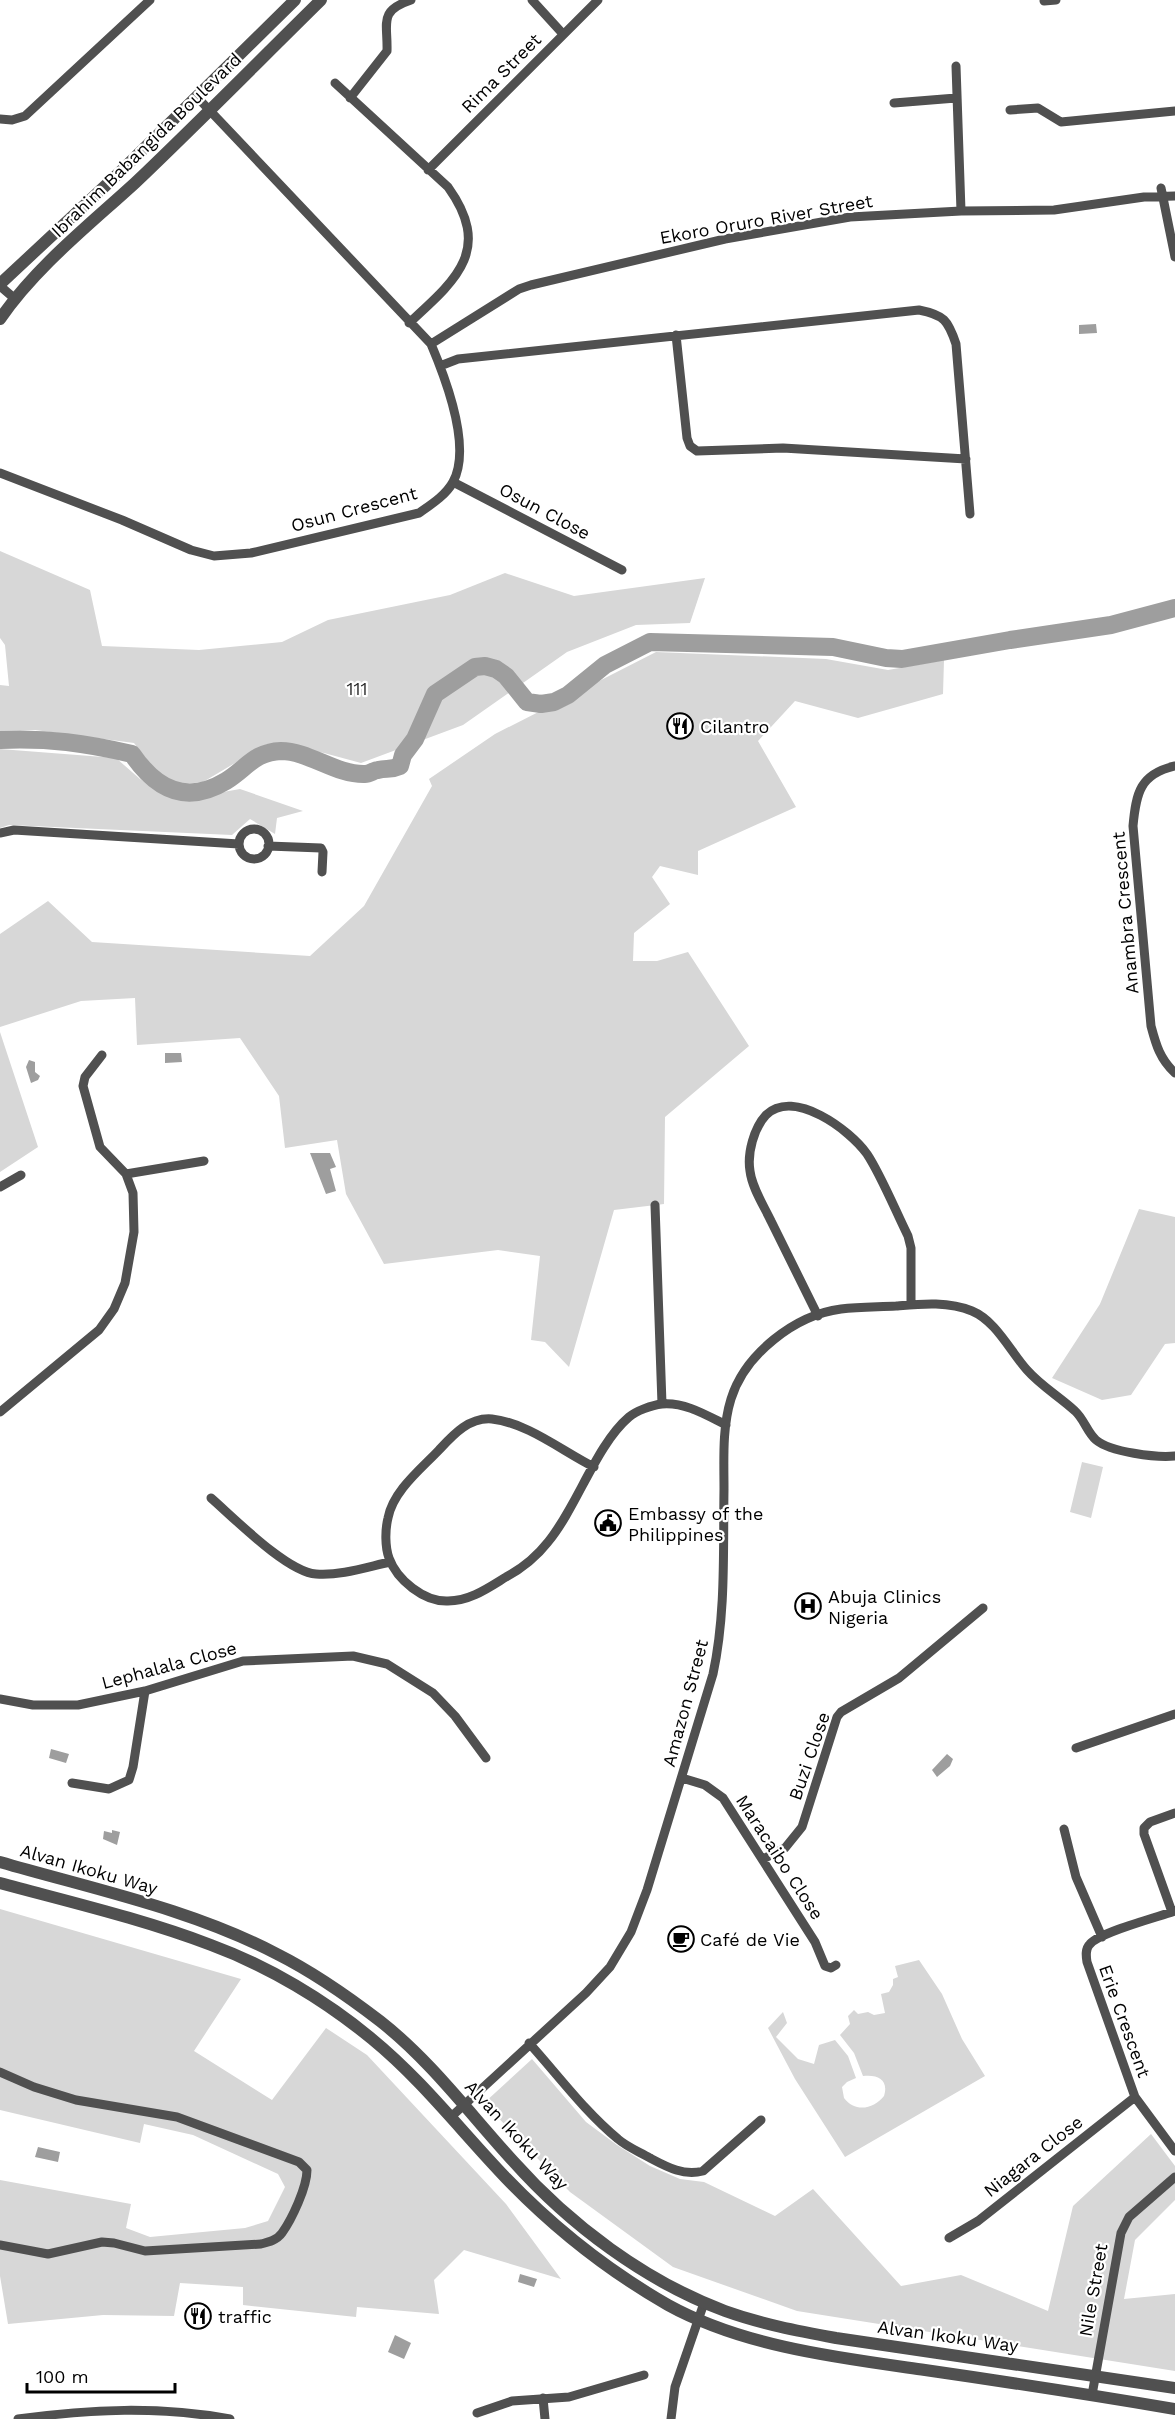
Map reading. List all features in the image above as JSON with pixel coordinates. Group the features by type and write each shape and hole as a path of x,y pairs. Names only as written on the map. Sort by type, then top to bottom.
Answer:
{"street":[{"path":"0,119 12,120 25,116 150,0"},
{"name":"Ibrahim Babangida Boulevard","path":"0,285 295,0"},
{"name":"Ibrahim Babangida Boulevard","path":"0,319 14,298 80,232 210,110 321,0"},
{"path":"350,98 387,51 385,27 387,16 394,6 411,0"},
{"path":"532,0 563,34"},
{"name":"Rima Street","path":"428,170 597,0"},
{"path":"1044,1 1056,0"},
{"path":"956,66 961,211"},
{"path":"335,83 448,187 466,217 467,252 460,272 448,288 409,323"},
{"path":"196,96 431,344 440,366 456,424 460,458 453,482"},
{"path":"894,104 956,98"},
{"path":"1010,110 1038,108 1061,122 1175,111"},
{"path":"1162,192 1175,256"},
{"name":"Ekoro Oruro River Street","path":"431,344 519,289 725,239 850,216 1054,210 1144,197 1162,192 1175,196"},
{"path":"0,285 14,298"},
{"path":"440,366 458,359 676,335 919,310 938,314 950,326 957,344 970,514"},
{"path":"676,335 687,438 690,446 697,450 783,448 966,459"},
{"name":"Osun Crescent","path":"0,473 122,520 191,550 214,556 251,553 419,513 438,500 453,482"},
{"name":"Osun Close","path":"453,482 622,570"},
{"name":"Anambra Crescent","path":"1175,766 1161,769 1144,781 1135,802 1133,826 1151,1026 1162,1059 1175,1073"},
{"path":"0,833 14,830 239,844"},
{"path":"254,830 263,833 268,846 264,855 250,859 242,854 239,844 242,836 254,830"},
{"path":"268,846 321,848 323,852 322,872"},
{"path":"0,1412 99,1330 114,1309 125,1283 134,1232 133,1193 126,1174 100,1147 83,1086 85,1077 102,1055"},
{"path":"818,1316 758,1195 750,1171 752,1143 761,1120 771,1111 779,1108 800,1107 812,1111 839,1127 866,1154 908,1236 911,1248 911,1305"},
{"path":"126,1174 204,1161"},
{"path":"0,1187 21,1175"},
{"path":"655,1205 662,1404"},
{"name":"Amazon Street","path":"452,2116 586,1993 610,1967 631,1932 647,1890 682,1778 718,1650 723,1600 726,1425 730,1400 738,1381 768,1344 792,1326 840,1309 945,1304 973,1311 990,1324 1028,1371 1080,1415 1097,1441 1143,1455 1175,1456"},
{"path":"594,1467 527,1430 493,1419 482,1419 467,1425 443,1445 395,1500 388,1518 387,1551 390,1562 400,1576 418,1593 447,1602 471,1597 516,1572 547,1543 576,1500 612,1435 630,1416 662,1404 688,1406 726,1425"},
{"path":"211,1498 278,1556 303,1571 315,1575 326,1574 390,1562"},
{"name":"Buzi Close","path":"763,1859 785,1848 802,1827 837,1717 841,1712 899,1678 983,1608"},
{"name":"Lephalala Close","path":"0,1699 33,1705 78,1706 145,1691 243,1661 334,1655 367,1658 387,1664 404,1673 433,1693 455,1716 486,1758"},
{"path":"72,1783 109,1789 129,1780 145,1691"},
{"path":"1076,1748 1175,1714"},
{"name":"Maracaibo Close","path":"682,1778 705,1785 723,1798 815,1942 825,1966 831,1968 836,1965"},
{"path":"1064,1829 1076,1877 1102,1937 1173,1912 1144,1834 1144,1827 1150,1822 1175,1813"},
{"name":"Alvan Ikoku Way","path":"0,1862 178,1913 278,1954 381,2022 464,2104 515,2164 568,2215 614,2250 677,2291 704,2303 783,2328 836,2338 1175,2388"},
{"name":"Alvan Ikoku Way","path":"0,1882 214,1946 270,1972 328,2006 371,2038 410,2072 504,2176 556,2227 605,2267 698,2320 729,2331 834,2357 1175,2409"},
{"name":"Erie Crescent","path":"1102,1937 1090,1944 1086,1953 1087,1962 1135,2097 1175,2151"},
{"path":"530,2043 600,2123 620,2141 666,2167 682,2172 703,2171 761,2120"},
{"path":"0,2072 28,2085 75,2100 177,2117 299,2162 307,2170 307,2182 282,2234 274,2241 261,2244 145,2251 102,2242 48,2254 0,2245"},
{"name":"Niagara Close","path":"949,2238 978,2221 1135,2097"},
{"name":"Nile Street","path":"1092,2395 1120,2233 1135,2211 1175,2177"},
{"path":"671,2419 675,2387 704,2303"},
{"path":"477,2413 512,2401 569,2397 644,2376"},
{"path":"543,2398 544,2419"},
{"path":"18,2419 66,2413 130,2410 190,2412 230,2419"}],"green space":[{"name":"111","path":"0,551 90,590 102,646 199,650 282,642 328,620 450,595 505,573 574,596 705,578 690,623 636,625 567,652 463,725 361,763 324,753 267,744 203,782 176,785 158,774 134,743 35,730 0,731 0,685 9,686 5,645 0,638"},
{"path":"656,652 826,659 888,670 944,660 943,694 858,718 795,701 758,741 796,807 698,851 698,875 660,866 652,877 670,904 634,933 633,961 657,961 688,952 749,1046 665,1117 664,1204 614,1210 569,1367 545,1342 531,1340 540,1256 498,1250 384,1264 346,1194 337,1140 285,1148 279,1096 240,1038 137,1045 135,998 81,1001 0,1027 0,934 48,901 92,942 310,956 364,906 432,786 429,779 495,734"},
{"path":"0,749 116,758 140,779 178,800 240,789 303,811 277,818 275,834 250,819 232,835 9,825 0,828"},
{"path":"0,1032 38,1147 0,1172"},
{"path":"1139,1209 1175,1217 1175,1343 1165,1344 1131,1395 1102,1400 1052,1378 1100,1304"},
{"path":"1082,1462 1103,1467 1091,1518 1070,1512"},
{"path":"0,1909 241,1979 194,2051 272,2100 326,2028 367,2055 506,2204 561,2279 464,2250 434,2280 439,2314 357,2307 356,2317 243,2305 243,2287 180,2283 174,2316 103,2315 8,2324 0,2276 0,2180 131,2204 126,2228 150,2237 245,2228 268,2221 285,2187 278,2174 193,2135 144,2124 140,2143 0,2110"},
{"path":"919,1960 942,1994 962,2039 985,2076 845,2157 795,2079 768,2028 783,2012 787,2023 776,2037 798,2059 814,2064 819,2045 835,2040 848,2056 856,2078 842,2087 844,2098 853,2106 864,2108 875,2104 884,2096 884,2082 878,2077 863,2076 854,2053 840,2035 850,2024 848,2016 854,2010 858,2014 885,2013 881,1994 889,1992 893,1979 898,1977 895,1966"},
{"path":"532,2059 586,2122 650,2166 680,2179 704,2182 775,2216 813,2189 901,2286 961,2275 1048,2311 1073,2206 1151,2134 1175,2166 1175,2200 1135,2240 1124,2299 1175,2294 1175,2371 797,2311 673,2267 570,2192 484,2103"}],"shaded area":[{"path":"1096,324 1097,333 1079,334 1079,325"},
{"path":"165,1053 181,1053 182,1062 165,1063"},
{"path":"29,1060 35,1062 35,1072 40,1076 38,1080 31,1083 26,1067"},
{"path":"310,1153 330,1153 336,1167 330,1169 336,1191 326,1194"},
{"path":"51,1749 69,1754 66,1763 49,1758"},
{"path":"947,1754 953,1759 950,1766 937,1777 932,1770"},
{"path":"112,1830 120,1832 117,1845 103,1839 104,1831 112,1833"},
{"path":"38,2147 60,2152 58,2162 35,2157"},
{"path":"520,2274 537,2279 534,2287 518,2282"},
{"path":"395,2335 411,2343 404,2359 388,2352"}],"waterway":[{"path":"0,740 67,742 132,754 141,766 162,784 173,790 185,792 198,792 211,788 226,781 264,754 281,751 302,755 344,771 367,774 400,766 403,755 415,739 435,694 475,667 485,666 496,669 506,676 527,702 541,704 554,702 568,695 605,665 650,642 833,647 902,659 1111,625 1175,608"}],"place":[{"name":"Cilantro","path":"680,726"},
{"name":"Embassy of the Philippines","path":"608,1523"},
{"name":"Abuja Clinics Nigeria","path":"808,1606"},
{"name":"Café de Vie","path":"681,1939"},
{"name":"traffic","path":"198,2316"}]}
